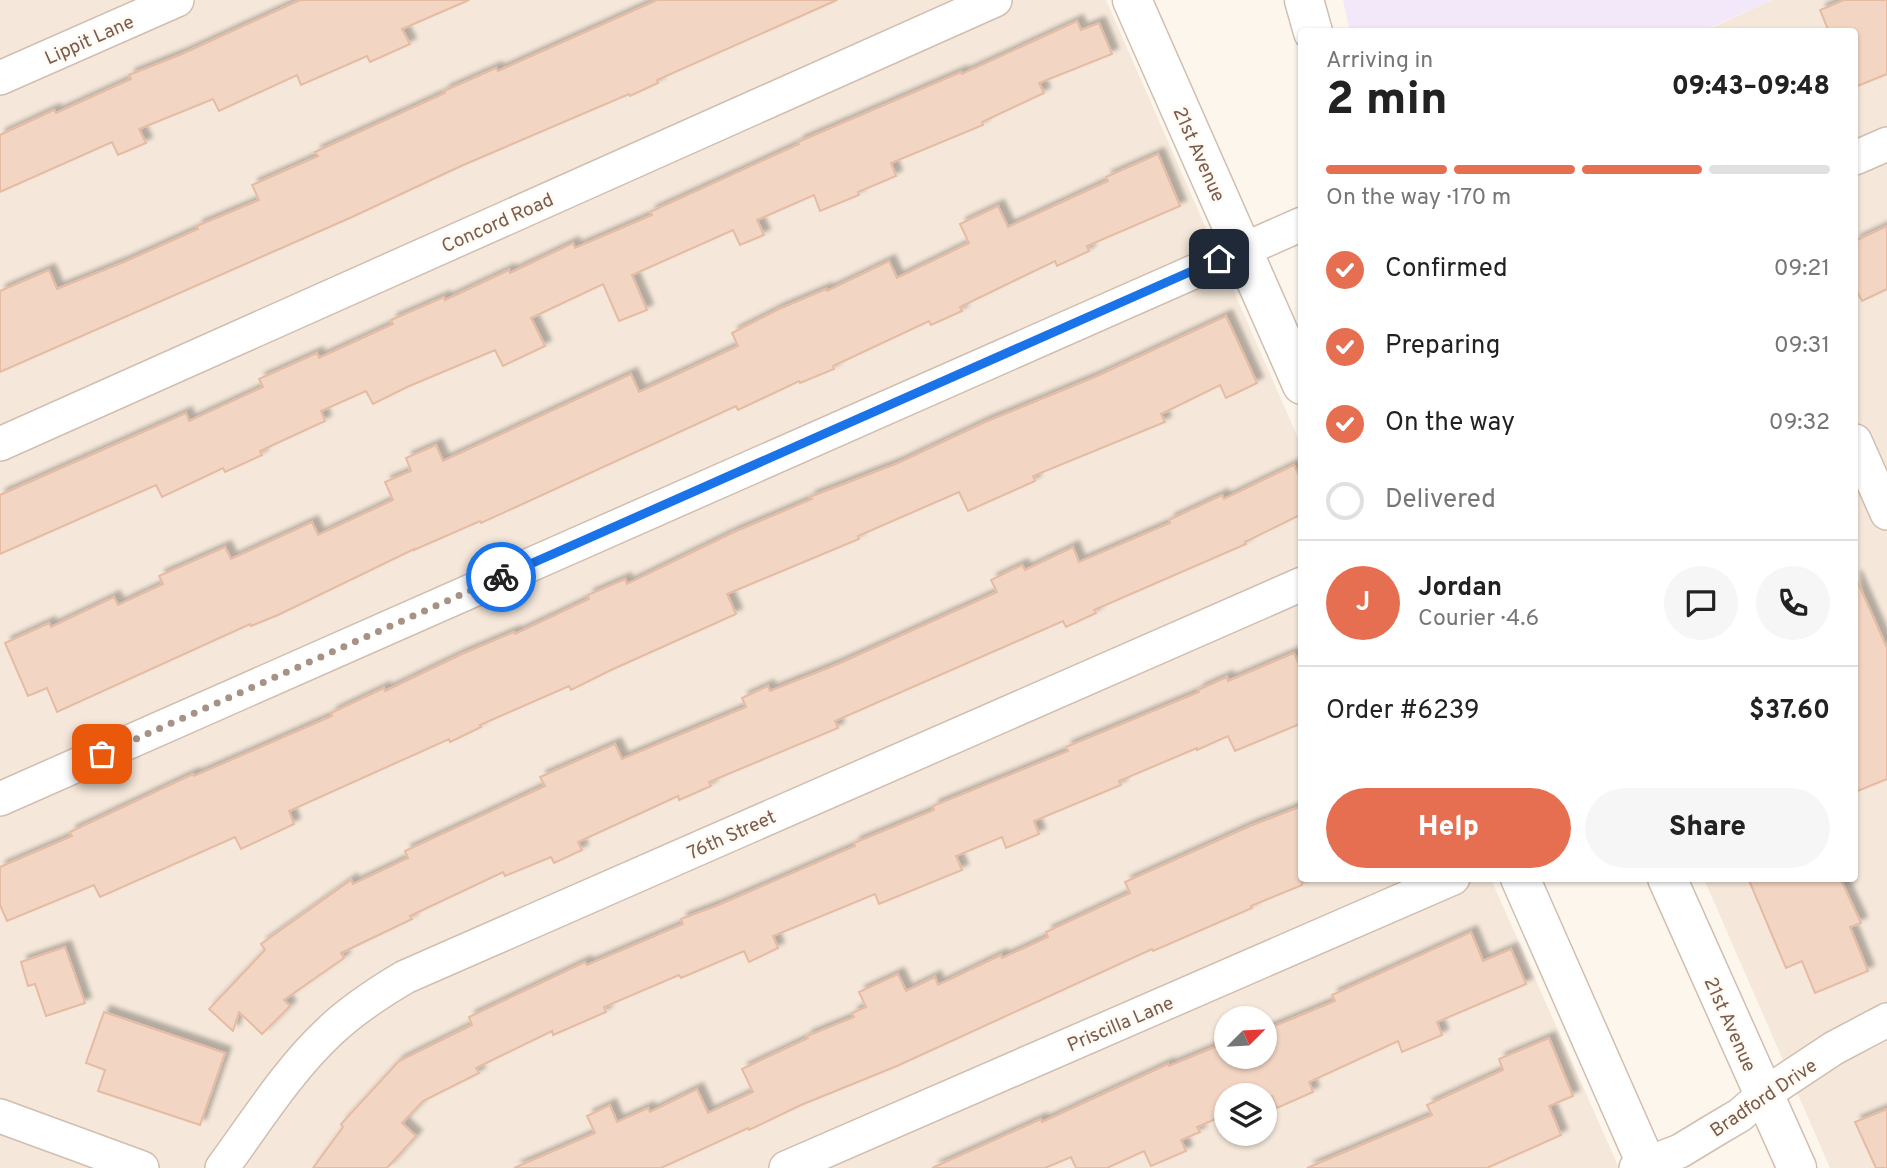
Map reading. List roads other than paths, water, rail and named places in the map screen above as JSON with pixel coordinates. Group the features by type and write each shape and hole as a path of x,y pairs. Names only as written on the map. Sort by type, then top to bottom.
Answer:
{"street":[{"name":"Lippit Lane","path":"0,78 177,0"},
{"name":"Concord Road","path":"0,444 995,0"},
{"name":"21st Avenue","path":"1132,0 1298,376"},
{"path":"1304,0 1312,28"},
{"path":"1858,157 1887,144"},
{"path":"0,799 1298,226"},
{"path":"1858,448 1887,513"},
{"name":"76th Street","path":"222,1168 301,1061 320,1041 365,1001 405,977 1298,586"},
{"name":"Priscilla Lane","path":"786,1168 1444,882"},
{"path":"1522,882 1643,1166"},
{"name":"21st Avenue","path":"1669,882 1797,1168"},
{"name":"Bradford Drive","path":"1643,1166 1679,1151 1740,1115 1763,1095 1835,1048 1887,1020"},
{"path":"0,1116 142,1168"}]}
